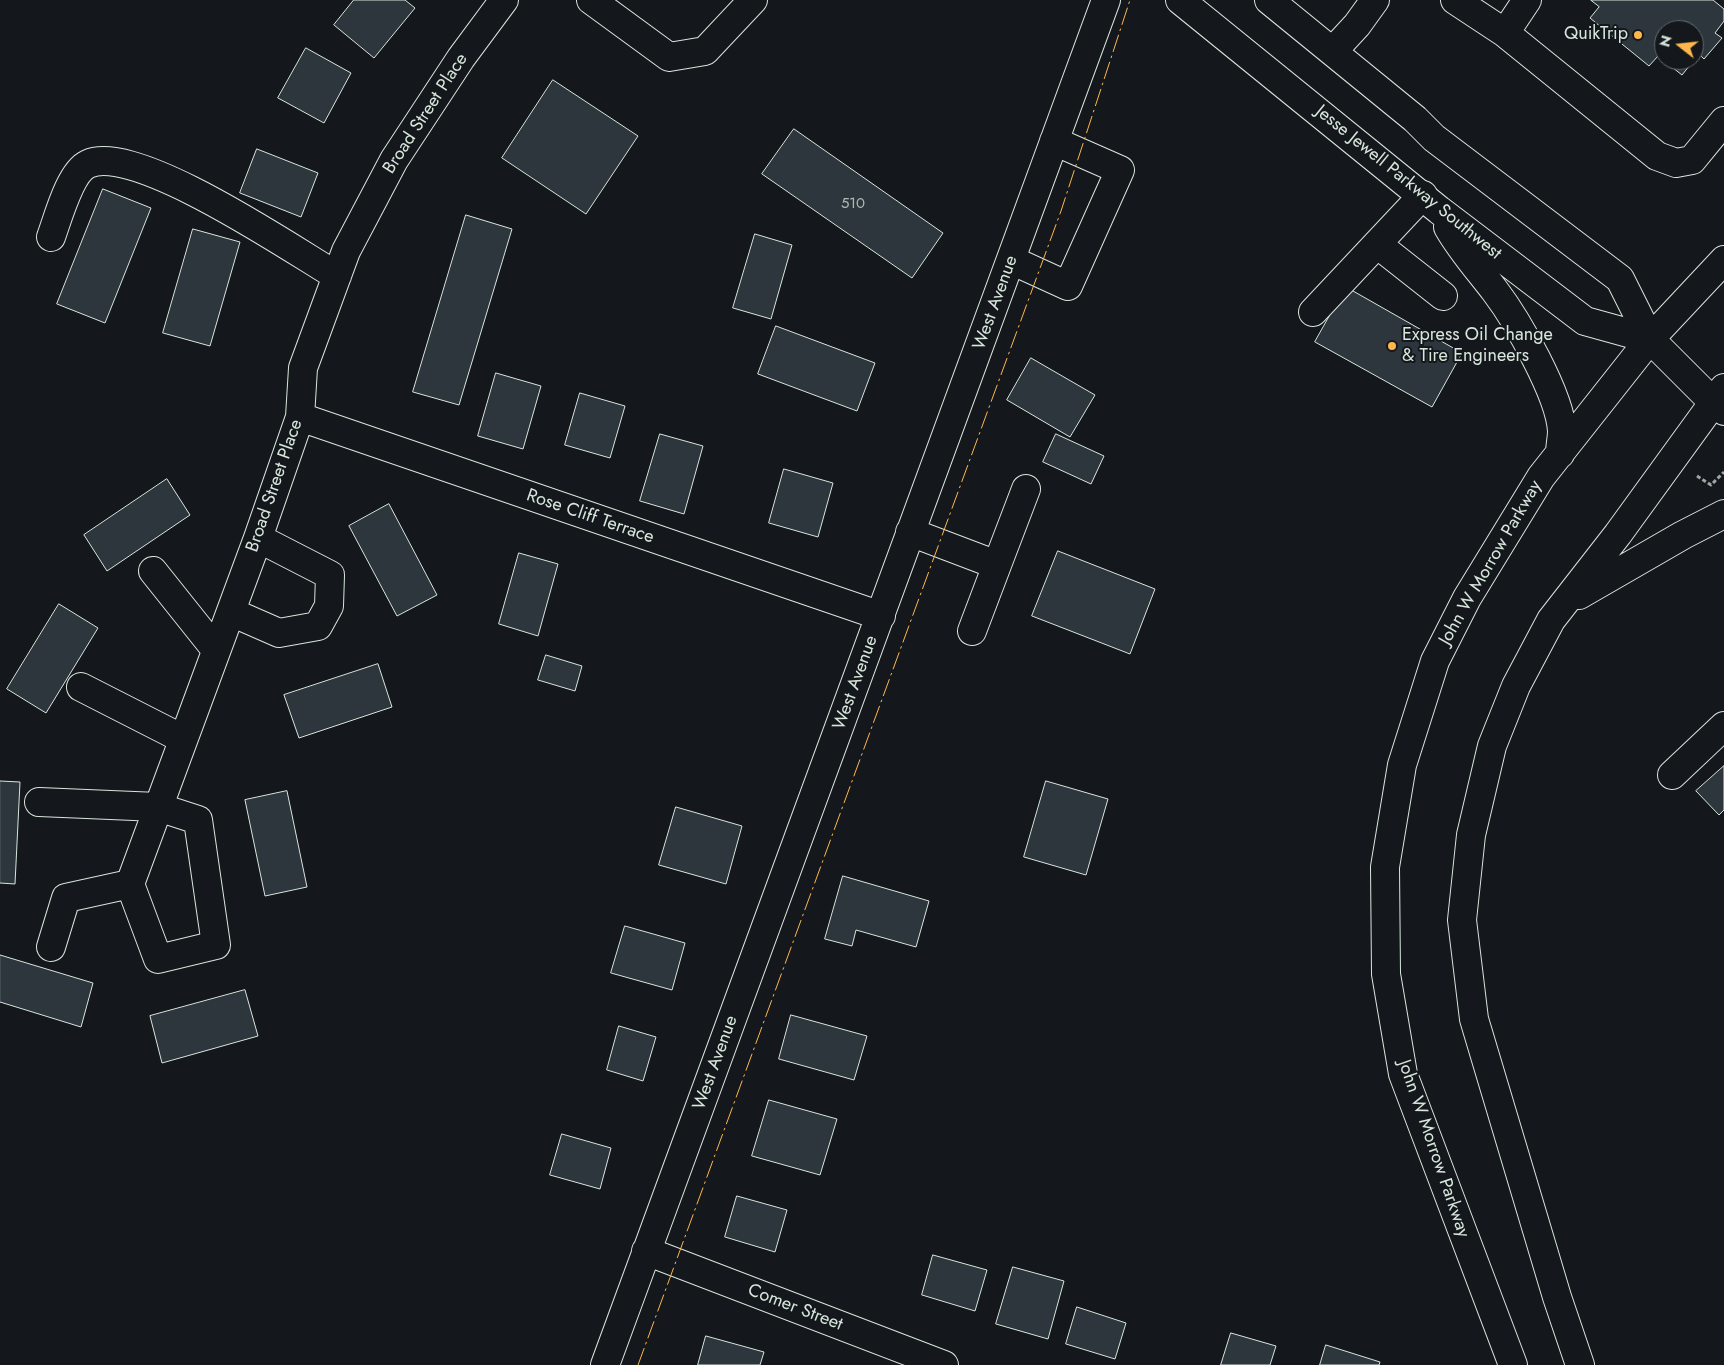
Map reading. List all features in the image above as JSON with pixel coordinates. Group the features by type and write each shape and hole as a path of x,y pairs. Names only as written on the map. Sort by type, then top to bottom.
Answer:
{"main road":[{"name":"Broad Street Place","path":"130,884 258,538 300,417 303,368 346,251 394,160 461,58 504,0"},
{"path":"591,0 669,57 705,51 753,0"},
{"name":"West Avenue","path":"605,1365 1106,0"},
{"name":"Jesse Jewell Parkway Southwest","path":"1180,0 1431,202 1585,321 1650,339"},
{"name":"Jesse Jewell Parkway Southwest","path":"1269,0 1415,119 1434,138 1620,279 1650,339 1720,400"},
{"path":"1333,51 1375,0"},
{"path":"1455,0 1505,33 1657,156 1676,163 1692,160 1724,121"},
{"path":"1505,33 1527,0"},
{"path":"1011,260 1068,286 1120,170 1054,141"},
{"path":"51,237 74,177 88,164 107,161 128,164 165,178 218,204 337,276"},
{"path":"1314,312 1377,244 1431,202 1456,241 1506,306 1520,329 1544,376 1556,405 1562,430 1560,454"},
{"path":"1377,244 1443,296"},
{"name":"John W Morrow Parkway","path":"1513,1365 1403,1074 1386,974 1385,867 1402,765 1435,661 1467,598 1541,477 1650,339 1724,260"},
{"path":"1580,1365 1557,1297 1474,1019 1462,920 1471,835 1492,746 1516,686 1551,620 1567,602 1720,400"},
{"name":"Rose Cliff Terrace","path":"300,417 881,616"},
{"path":"972,631 1026,489"},
{"path":"1567,602 1683,535 1724,514"},
{"path":"910,532 997,565"},
{"path":"230,612 279,633 318,626 330,606 330,576 258,538"},
{"path":"153,571 216,650"},
{"path":"81,687 183,739"},
{"path":"1672,775 1724,726"},
{"path":"39,802 158,807 198,820 216,945 158,959 130,884 66,898 51,947"},
{"name":"Comer Street","path":"646,1251 944,1365"}],"path":[{"path":"1697,476 1711,485 1724,472"}],"building":[{"path":"354,0 405,0 415,8 374,58 334,25"},
{"name":"QuikTrip","path":"1591,0 1713,0 1724,9 1724,21 1715,33 1722,38 1704,59 1704,20 1654,20 1654,60 1649,66 1590,18 1599,7"},
{"path":"306,48 351,73 324,123 278,98"},
{"name":"QuikTrip","path":"1676,70 1686,70 1682,75"},
{"path":"553,80 638,136 586,214 502,158"},
{"path":"794,129 943,233 912,278 762,174"},
{"path":"257,149 318,173 301,217 240,193"},
{"path":"103,189 151,208 105,323 57,304"},
{"path":"466,215 512,229 459,405 413,392"},
{"path":"193,229 240,242 210,346 163,333"},
{"path":"755,234 792,245 771,319 733,308"},
{"path":"1346,287 1462,353 1432,407 1315,342"},
{"path":"776,326 875,363 857,411 758,374"},
{"path":"1031,358 1095,395 1070,437 1007,400"},
{"path":"496,373 541,386 523,449 478,436"},
{"path":"580,393 625,406 610,458 565,445"},
{"path":"660,434 703,446 684,514 640,501"},
{"path":"1056,434 1104,456 1091,484 1043,462"},
{"path":"784,469 833,483 818,537 769,523"},
{"path":"167,479 190,515 107,571 84,535"},
{"path":"389,504 437,595 397,616 349,526"},
{"path":"1058,551 1155,589 1130,654 1032,616"},
{"path":"519,553 558,564 538,636 499,624"},
{"path":"59,604 98,628 46,713 7,689"},
{"path":"546,655 582,666 575,691 538,680"},
{"path":"378,664 392,707 299,738 284,695"},
{"path":"1724,766 1724,810 1719,815 1696,791"},
{"path":"0,781 20,782 15,884 0,883"},
{"path":"1046,781 1108,799 1086,875 1024,857"},
{"path":"287,791 307,887 265,896 245,800"},
{"path":"676,807 742,826 726,884 659,865"},
{"path":"843,876 929,901 916,947 856,930 852,946 825,939"},
{"path":"625,926 685,943 672,990 611,973"},
{"path":"0,955 93,983 81,1027 0,1002"},
{"path":"245,990 258,1036 162,1063 150,1016"},
{"path":"791,1015 867,1036 854,1080 779,1059"},
{"path":"619,1026 656,1037 643,1081 607,1070"},
{"path":"769,1100 837,1119 820,1175 752,1156"},
{"path":"562,1134 611,1148 600,1189 550,1175"},
{"path":"737,1196 787,1210 775,1252 725,1237"},
{"path":"933,1255 987,1270 975,1311 922,1295"},
{"path":"1013,1267 1064,1281 1048,1339 996,1324"},
{"path":"1077,1307 1126,1323 1115,1359 1066,1344"},
{"path":"1231,1333 1276,1346 1270,1365 1221,1365"},
{"path":"706,1336 764,1352 760,1365 698,1365"},
{"path":"1326,1345 1380,1362 1379,1365 1320,1365"}],"power":[{"path":"638,1365 1061,211 1130,0"}],"place":[{"name":"QuikTrip","path":"1638,35"},
{"name":"Express Oil Change & Tire Engineers","path":"1392,346"}]}
